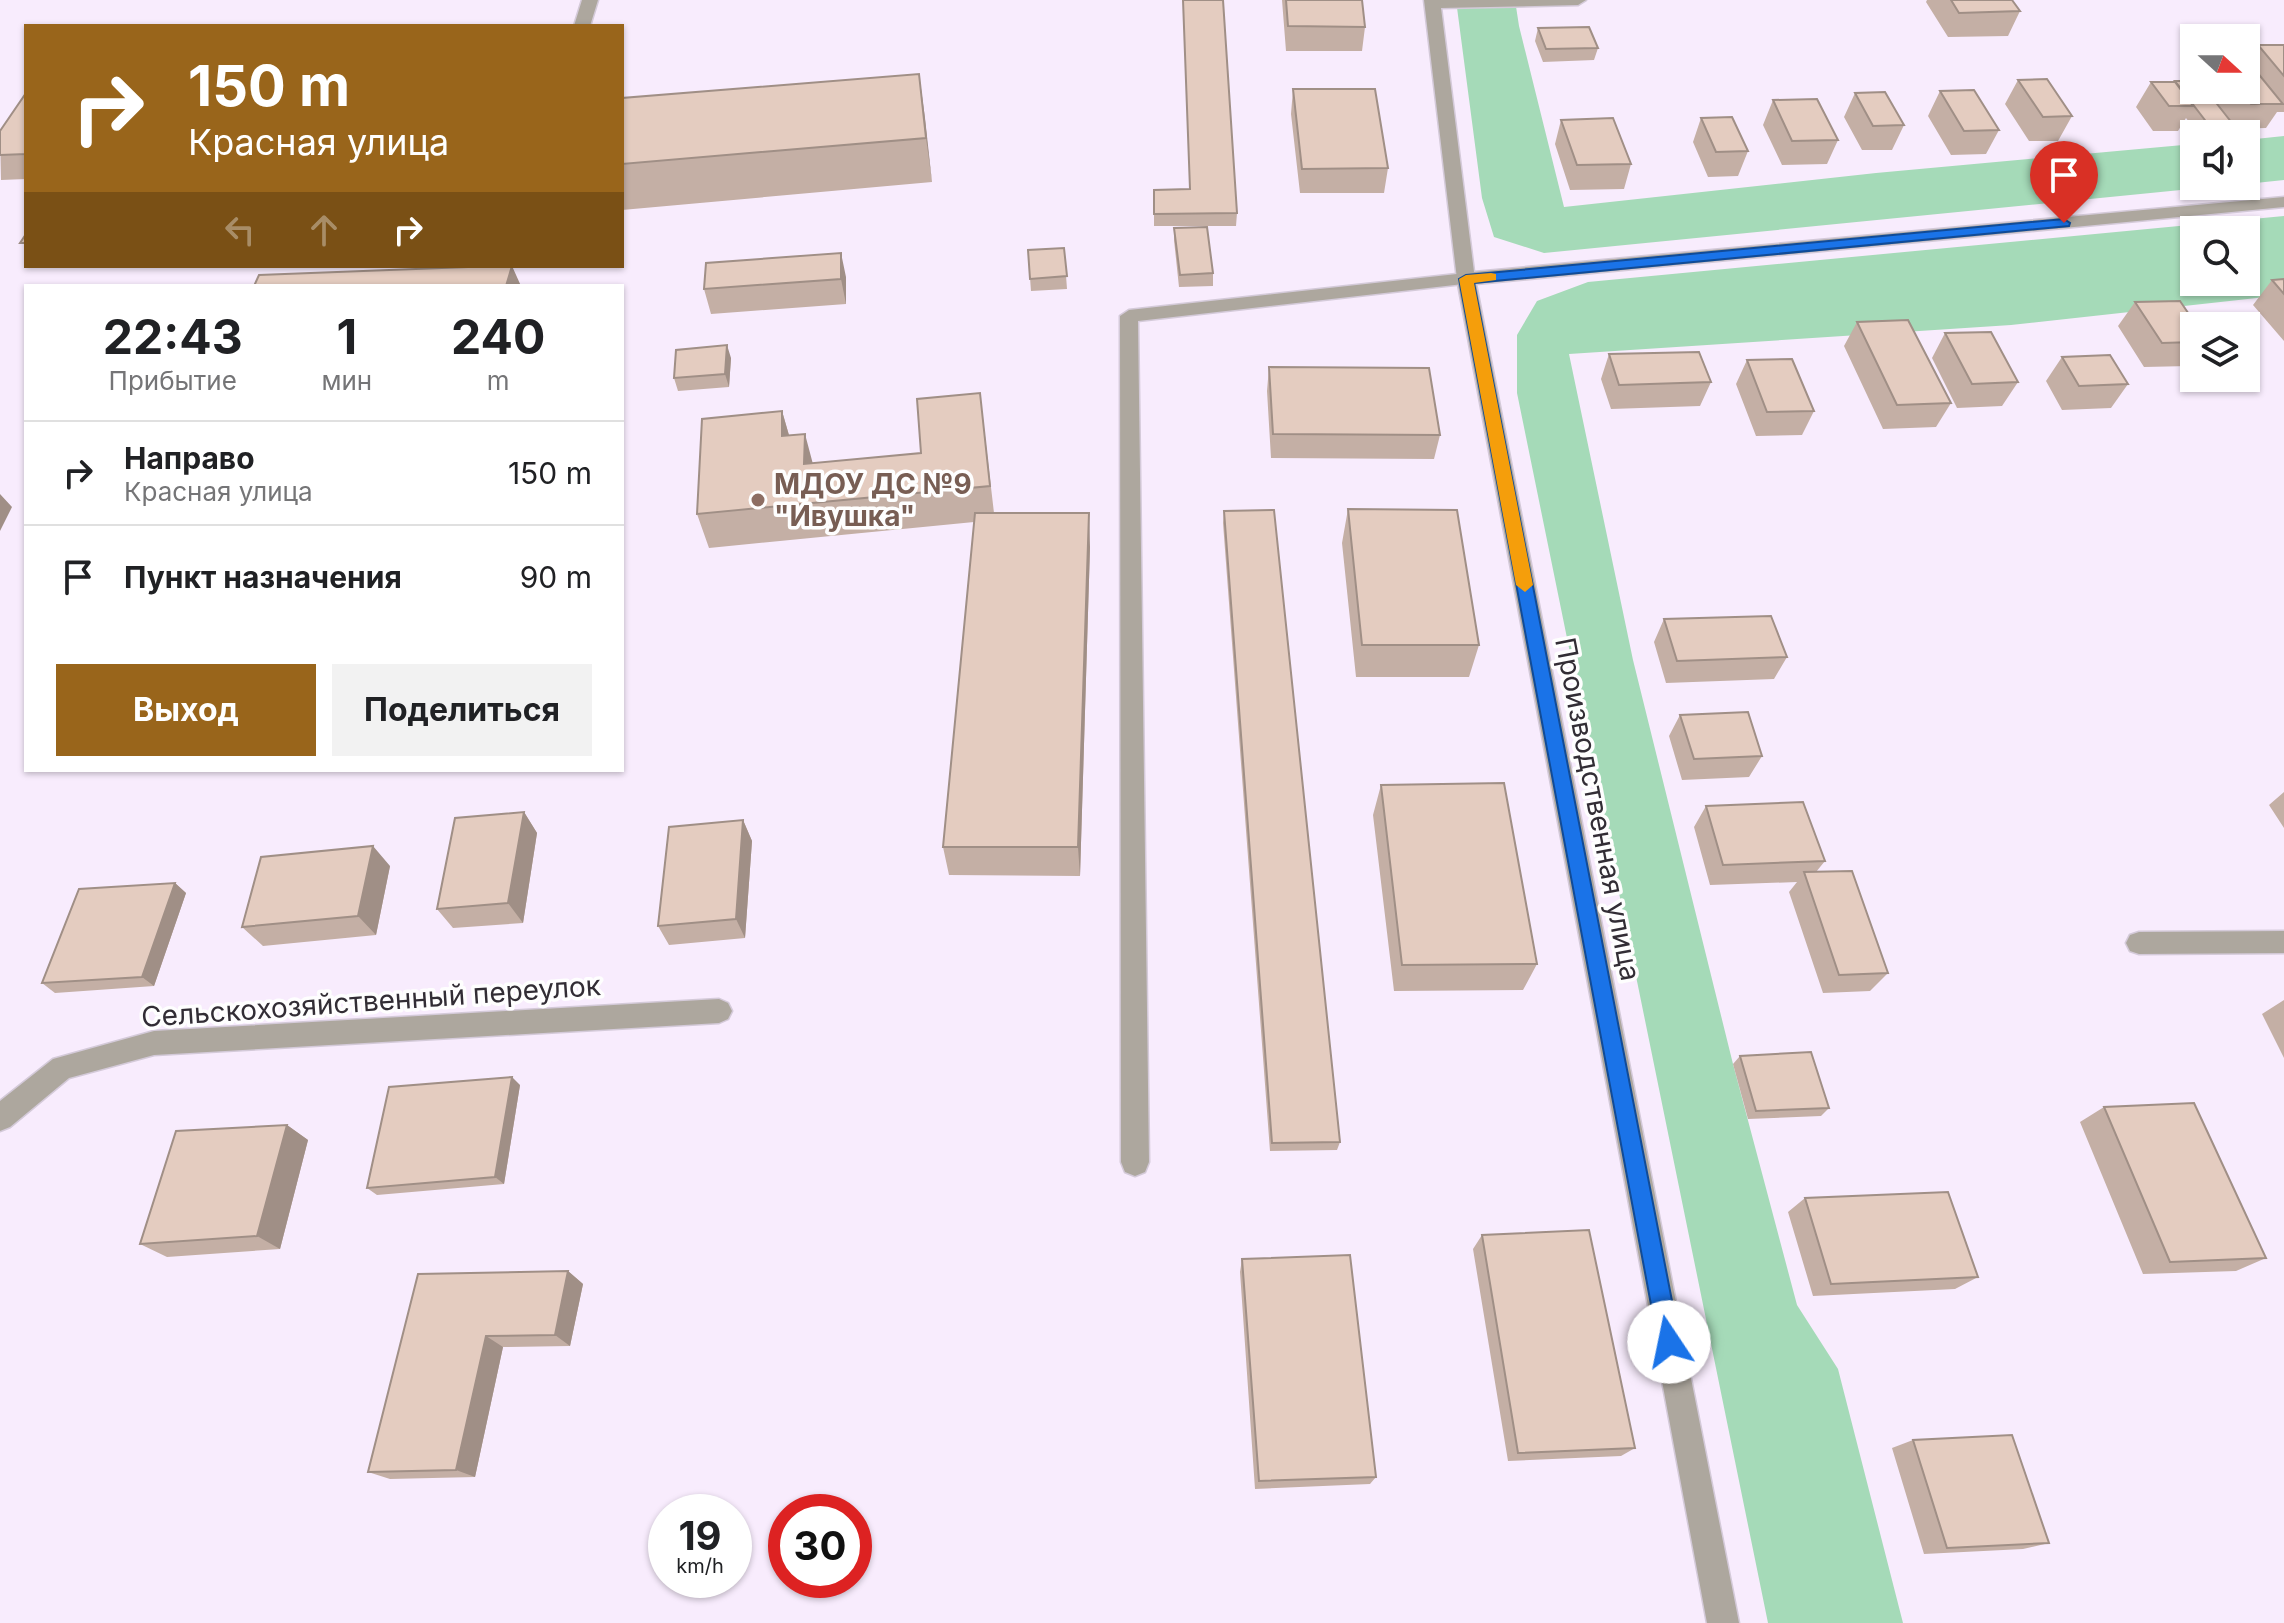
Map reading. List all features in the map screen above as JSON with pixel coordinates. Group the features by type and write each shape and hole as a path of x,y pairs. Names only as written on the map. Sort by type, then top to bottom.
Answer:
{"street":[{"path":"583,24 590,0"},
{"name":"Производственная улица","path":"1578,0 1432,2 1466,279 1723,1623"},
{"path":"1135,1162 1129,316 1466,279 2284,202"},
{"path":"2139,943 2284,942"},
{"name":"Сельскохозяйственный переулок","path":"0,1118 62,1068 154,1043 719,1011"}],"green space":[{"path":"1456,0 1515,0 1564,207 1876,173 2180,145 2180,190 1544,253 1494,237 1482,198"},
{"path":"2284,136 2284,180 2260,183 2260,139"},
{"path":"2284,216 2284,295 2011,325 1569,354 1633,660 1733,1064 1797,1305 1838,1369 1903,1623 1768,1623 1517,393 1517,335 1537,301 1588,282 2180,226 2180,296 2260,296 2260,218"}],"building":[{"path":"1183,0 1223,0 1237,213 1154,214 1154,190 1190,189"},
{"path":"1286,0 1362,0 1365,27 1288,26"},
{"path":"1951,0 2012,0 2020,11 1959,13"},
{"path":"1589,27 1598,48 1546,49 1538,28"},
{"path":"2260,45 2284,45 2284,76 2260,47"},
{"path":"919,74 926,138 624,164 624,98"},
{"path":"2260,76 2283,104 2260,104"},
{"path":"2047,79 2072,116 2043,117 2018,80"},
{"path":"2151,82 2175,82 2180,89 2180,104 2193,106 2169,106"},
{"path":"1293,89 1375,89 1388,168 1302,169"},
{"path":"1974,90 1999,130 1964,131 1940,91"},
{"path":"1885,92 1904,125 1873,126 1855,93"},
{"path":"24,96 24,154 0,155 0,131"},
{"path":"1817,99 1838,140 1792,141 1773,100"},
{"path":"2193,104 2217,104 2230,120 2205,120"},
{"path":"1732,117 1748,151 1716,152 1701,118"},
{"path":"1613,118 1631,164 1577,165 1561,120"},
{"path":"1207,227 1213,273 1180,275 1174,228"},
{"path":"1064,248 1067,276 1030,279 1028,250"},
{"path":"841,253 841,279 704,289 706,263"},
{"path":"511,268 507,284 255,284 259,275"},
{"path":"2284,279 2284,294 2272,280"},
{"path":"2180,301 2187,312 2180,312 2180,342 2162,343 2135,302"},
{"path":"1908,320 1951,403 1897,405 1857,322"},
{"path":"1991,332 2018,382 1972,384 1945,333"},
{"path":"727,345 725,374 674,378 676,350"},
{"path":"1699,352 1711,382 1619,385 1609,354"},
{"path":"2110,355 2128,384 2079,386 2062,357"},
{"path":"1792,359 1814,411 1767,412 1747,360"},
{"path":"1269,367 1429,368 1440,435 1273,434"},
{"path":"980,393 990,486 697,514 702,419 782,411 782,436 805,434 804,464 921,453 917,399"},
{"path":"1348,509 1457,510 1479,645 1362,645"},
{"path":"1274,510 1340,1142 1272,1143 1224,511"},
{"path":"975,513 1089,513 1078,847 943,847"},
{"path":"1771,616 1787,657 1677,661 1664,619"},
{"path":"1748,712 1762,756 1694,759 1680,715"},
{"path":"1504,783 1537,964 1402,965 1381,785"},
{"path":"1803,802 1825,861 1723,865 1706,806"},
{"path":"524,812 508,903 437,909 455,818"},
{"path":"743,820 736,919 658,926 669,827"},
{"path":"373,846 358,916 242,927 261,857"},
{"path":"1852,871 1888,973 1839,975 1804,872"},
{"path":"175,883 142,977 42,983 79,889"},
{"path":"1811,1052 1829,1108 1756,1111 1740,1056"},
{"path":"512,1077 495,1177 367,1188 389,1087"},
{"path":"2194,1103 2266,1258 2170,1262 2104,1107"},
{"path":"287,1125 257,1236 140,1244 176,1131"},
{"path":"1948,1192 1978,1277 1831,1284 1805,1198"},
{"path":"1589,1230 1635,1448 1518,1453 1482,1235"},
{"path":"1350,1255 1376,1477 1259,1481 1242,1259"},
{"path":"568,1271 555,1335 486,1336 456,1470 368,1472 418,1274"},
{"path":"2012,1435 2049,1543 1947,1548 1913,1440"}],"slow traffic":[{"path":"1491,277 1466,279 1525,585"}],"place":[{"name":"МДОУ ДС №9 \"Ивушка\"","path":"758,500"}],"route":[{"path":"1669,1342 1466,279 2064,223"}]}
